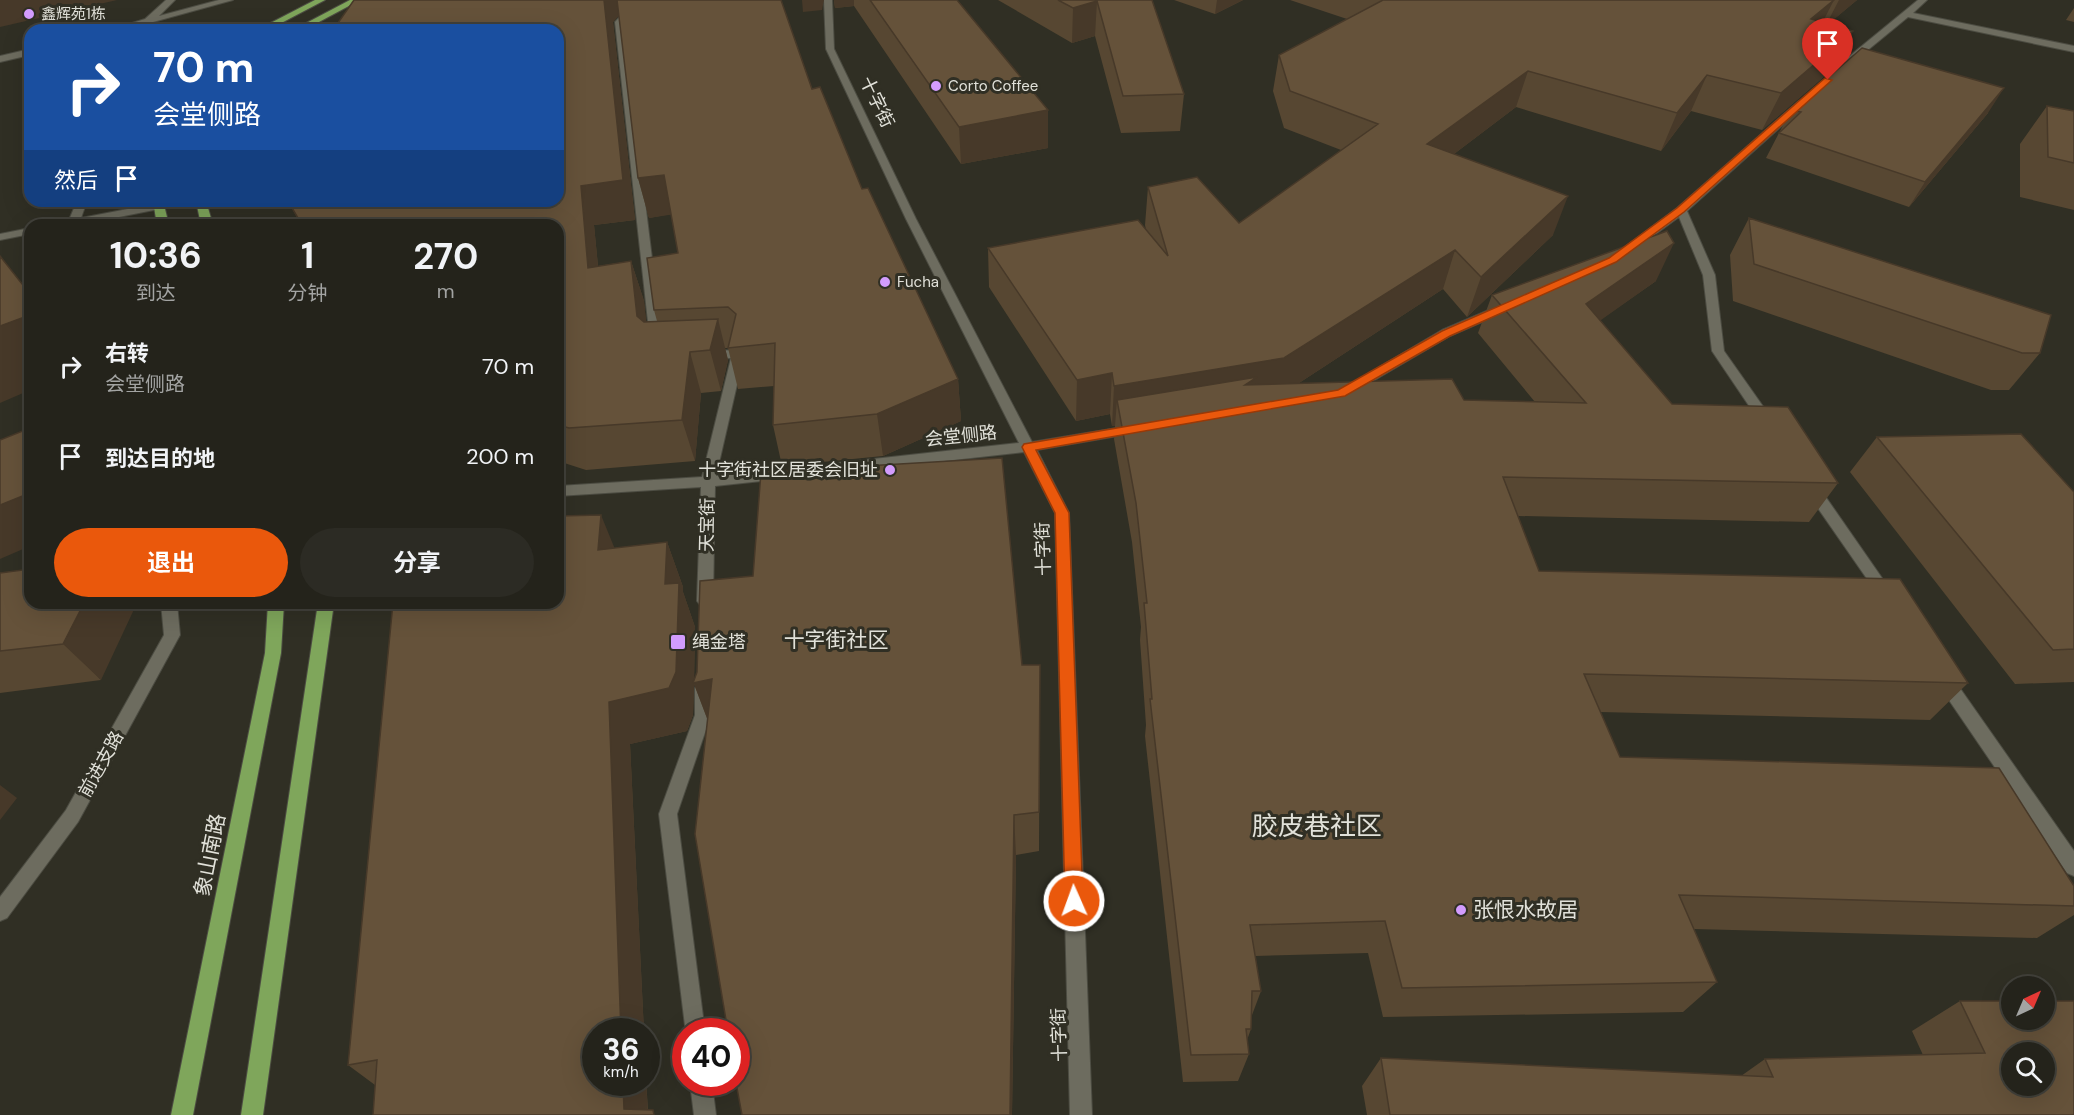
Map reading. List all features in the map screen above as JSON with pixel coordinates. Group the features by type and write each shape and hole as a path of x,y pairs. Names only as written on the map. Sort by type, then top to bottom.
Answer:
{"main road":[{"path":"273,24 321,0"},
{"path":"309,24 356,0"},
{"name":"象山南路","path":"182,1115 273,653 276,609"},
{"path":"252,1115 325,609"}],"street":[{"path":"148,24 171,0"},
{"path":"152,24 229,0"},
{"path":"640,0 619,22 658,357"},
{"name":"十字街","path":"828,0 830,49 911,219 1062,513 1081,1115"},
{"path":"1835,73 1857,49 1923,0"},
{"path":"1907,14 2074,49"},
{"path":"0,59 24,53"},
{"path":"1613,260 1681,210 1809,96"},
{"path":"94,219 143,207"},
{"path":"1681,210 1709,275 1718,351 1778,439"},
{"path":"0,237 24,232"},
{"path":"1330,395 1341,394 1446,333 1519,301"},
{"name":"天宝街","path":"693,356 738,354 708,482 705,610"},
{"name":"会堂侧路","path":"815,471 1028,447 1153,426"},
{"path":"564,491 708,482 791,473"},
{"path":"1805,478 1893,604"},
{"name":"前进支路","path":"0,912 72,816 172,634 170,609"},
{"path":"1933,663 2074,867"},
{"path":"693,1018 668,814 703,715 704,669"},
{"path":"703,1096 705,1115"}],"building":[{"path":"354,0 604,0 623,180 581,186 588,268 631,261 637,316 644,322 718,319 710,350 690,352 682,420 564,427 564,219 298,219 292,207 564,207 564,24 337,24"},
{"path":"617,0 781,0 812,89 820,87 862,189 868,188 958,379 877,414 773,425 775,343 728,348 736,314 728,307 654,310 647,258 678,253 664,175 638,178"},
{"path":"870,0 957,0 1048,110 959,127"},
{"path":"1058,0 1152,0 1184,94 1123,96 1097,1 1073,8"},
{"path":"1383,0 1834,0 1811,19 1853,31 1781,93 1707,75 1677,113 1528,71 1427,144 1568,196 1481,277 1455,250 1284,358 1114,386 1112,373 1077,380 988,248 1138,220 1168,256 1148,187 1197,177 1239,223 1378,124 1290,91 1279,55"},
{"path":"1862,48 2004,88 1925,182 1779,133 1801,112 1791,110"},
{"path":"2047,106 2074,111 2074,163 2048,157"},
{"path":"1749,218 2051,315 2040,353 2022,353 1754,264"},
{"path":"1667,231 1674,243 1586,304 1672,404 1788,407 1838,483 1503,477 1539,571 1900,579 1968,683 1584,674 1620,757 1999,768 2074,886 2074,906 1679,895 1717,982 1402,988 1385,921 1250,925 1261,991 1252,991 1251,1029 1246,1029 1249,1054 1191,1055 1150,699 1152,699 1144,603 1147,603 1136,503 1117,400 1257,377 1245,385 1452,379 1464,400 1586,403 1492,295"},
{"path":"0,256 24,286 24,317 0,326"},
{"path":"24,430 24,495 0,505 0,440"},
{"path":"2021,434 2074,492 2074,649 2053,650 1877,437"},
{"path":"1002,458 1022,665 1040,665 1039,812 1014,815 1010,1115 742,1115 738,1096 750,1096 750,1018 726,1018 695,834 712,679 693,683 697,672 700,581 753,576 761,472"},
{"path":"601,515 598,550 667,542 665,584 679,583 676,672 669,688 609,702 620,1018 582,1018 582,1096 624,1096 624,1109 653,1110 654,1115 373,1115 377,1060 348,1065 392,609 564,609 564,516"},
{"path":"24,570 24,609 81,609 63,644 0,651 0,573"},
{"path":"1960,1001 2001,1001 2001,1030 2055,1030 2055,1001 2074,1001 2074,1115 1390,1115 1381,1058 1773,1077 1765,1059 1985,1053"}],"place":[{"name":"鑫辉苑1栋","path":"29,14"},
{"name":"Corto Coffee","path":"936,86"},
{"name":"Fucha","path":"885,282"},
{"name":"十字街社区居委会旧址","path":"890,470"},
{"name":"绳金塔","path":"678,642"},
{"name":"张恨水故居","path":"1461,910"}],"district":[{"name":"十字街社区","path":"836,640"},
{"name":"胶皮巷社区","path":"1317,826"}],"route":[{"path":"1074,901 1062,513 1028,447 1341,394 1446,333 1613,260 1681,210 1828,80"}]}
